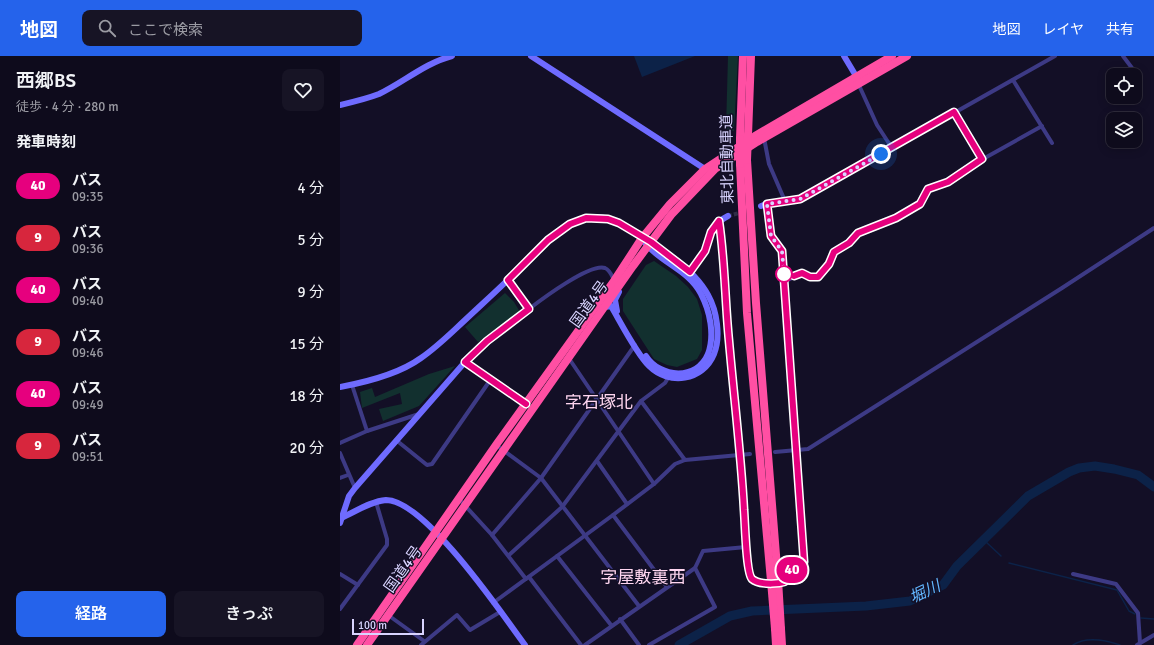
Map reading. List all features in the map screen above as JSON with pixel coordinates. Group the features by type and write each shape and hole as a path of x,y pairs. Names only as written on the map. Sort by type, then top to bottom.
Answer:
{"highway":[{"name":"東北自動車道","path":"742,56 747,313 775,581 778,629 782,645"},
{"name":"東北自動車道","path":"744,137 750,56"},
{"name":"国道4号","path":"357,645 440,535 466,505 568,356 606,307 633,266 671,215 715,169 857,80 892,56"},
{"name":"国道4号","path":"367,645 440,535 459,499 496,445 614,281 642,238 670,204 705,169 772,125 857,80 907,56"},
{"name":"東北自動車道","path":"776,645 778,629"}],"street":[{"path":"340,105 355,102 378,94 436,60 452,56"},
{"path":"531,56 705,169"},
{"path":"844,56 857,80 877,126 892,148"},
{"path":"719,221 729,343 741,455 749,576 764,584 785,582 791,578 793,572 792,562 804,562 782,251 771,236 764,205 800,199 1055,56"},
{"path":"1123,56 1132,68"},
{"path":"1013,80 1052,143"},
{"path":"954,112 982,159"},
{"path":"784,282 802,273 810,277 818,277 829,264 834,252 849,243 858,233 896,218 920,204 928,189 948,182 982,159 1042,126"},
{"path":"764,138 769,164 785,201"},
{"path":"690,272 705,251 711,232 719,221 728,216"},
{"path":"340,387 352,385 387,374 420,359 439,344 508,280 548,240 570,224 586,218 608,219 631,230 684,274 701,293 706,305 711,330 710,344 704,361 694,370 688,373 672,374 657,367 649,360 616,308 615,300 617,295 631,275 633,266"},
{"path":"775,452 808,449 1154,228"},
{"path":"606,307 611,306 648,366 668,378 683,379 700,372 711,360 717,345 717,328 713,305 708,295 690,272 649,244"},
{"path":"341,520 348,496 354,488 422,413 465,362 487,341 564,284 598,268 608,270 614,281"},
{"path":"508,280 529,309"},
{"path":"492,535 541,478 635,345"},
{"path":"568,356 654,484"},
{"path":"465,362 526,404"},
{"path":"509,555 562,507 641,401 665,383 668,378"},
{"path":"396,440 427,465 432,464 491,379"},
{"path":"352,385 367,431"},
{"path":"641,401 685,460"},
{"path":"340,442 367,431 422,413"},
{"path":"496,445 541,478 639,606"},
{"path":"340,453 354,488"},
{"path":"493,603 654,484 675,464 685,460 750,454"},
{"path":"597,460 627,504"},
{"path":"340,478 348,475"},
{"path":"459,499 466,505 509,555 581,645"},
{"path":"341,520 376,502 387,500 398,504 415,514 440,535 525,645"},
{"path":"340,609 387,545 387,539 376,502"},
{"path":"613,515 667,587"},
{"path":"585,645 611,625 695,568 703,551 746,547"},
{"path":"557,556 611,625"},
{"path":"649,645 715,607 695,568"},
{"path":"340,574 358,584"},
{"path":"1074,574 1116,584 1138,614 1139,644 1154,635"},
{"path":"388,615 422,643 457,615 470,630 500,612"},
{"path":"620,619 638,645"}],"green space":[{"path":"728,56 738,56 734,131 726,129"},
{"path":"654,261 676,276 688,287 697,299 702,315 702,350 697,359 677,367 667,365 654,359 623,311 623,299 646,265"},
{"path":"505,293 514,302 520,312 478,342 465,327"},
{"path":"455,366 419,406 383,421 379,409 402,404 400,393 362,408 360,392 372,388 375,397 429,374"}],"water":[{"path":"634,56 695,56 642,77"}],"waterway":[{"name":"堀川","path":"679,645 730,616 752,611 866,606 910,601 943,585 957,566 1028,496 1069,472 1079,468 1095,466 1138,475 1154,487"},
{"path":"985,541 1001,556"},
{"path":"1009,563 1117,590 1129,611 1135,614"},
{"path":"1141,618 1154,619"},
{"path":"1073,645 1084,640 1102,640 1120,645"}],"tunnel":[{"path":"728,216 743,212"}],"bus line":[{"name":"40","path":"526,404 465,362 487,341 529,309 508,280 548,240 570,224 586,218 608,219 619,223 651,242 690,272 705,251 711,232 715,224 719,221 729,343 741,455 749,576 764,584 785,582 791,578 793,572 792,562 804,562 782,251 771,236 767,204 800,199 954,112 982,159 948,182 928,189 920,204 896,218 858,233 849,243 834,252 829,264 818,277 810,277 802,273 794,276"}],"district":[{"name":"字石塚北","path":"599,402"},
{"name":"字屋敷裏西","path":"643,577"}],"route":[{"path":"784,274 782,251 771,236 767,204 800,199 881,154"}]}
